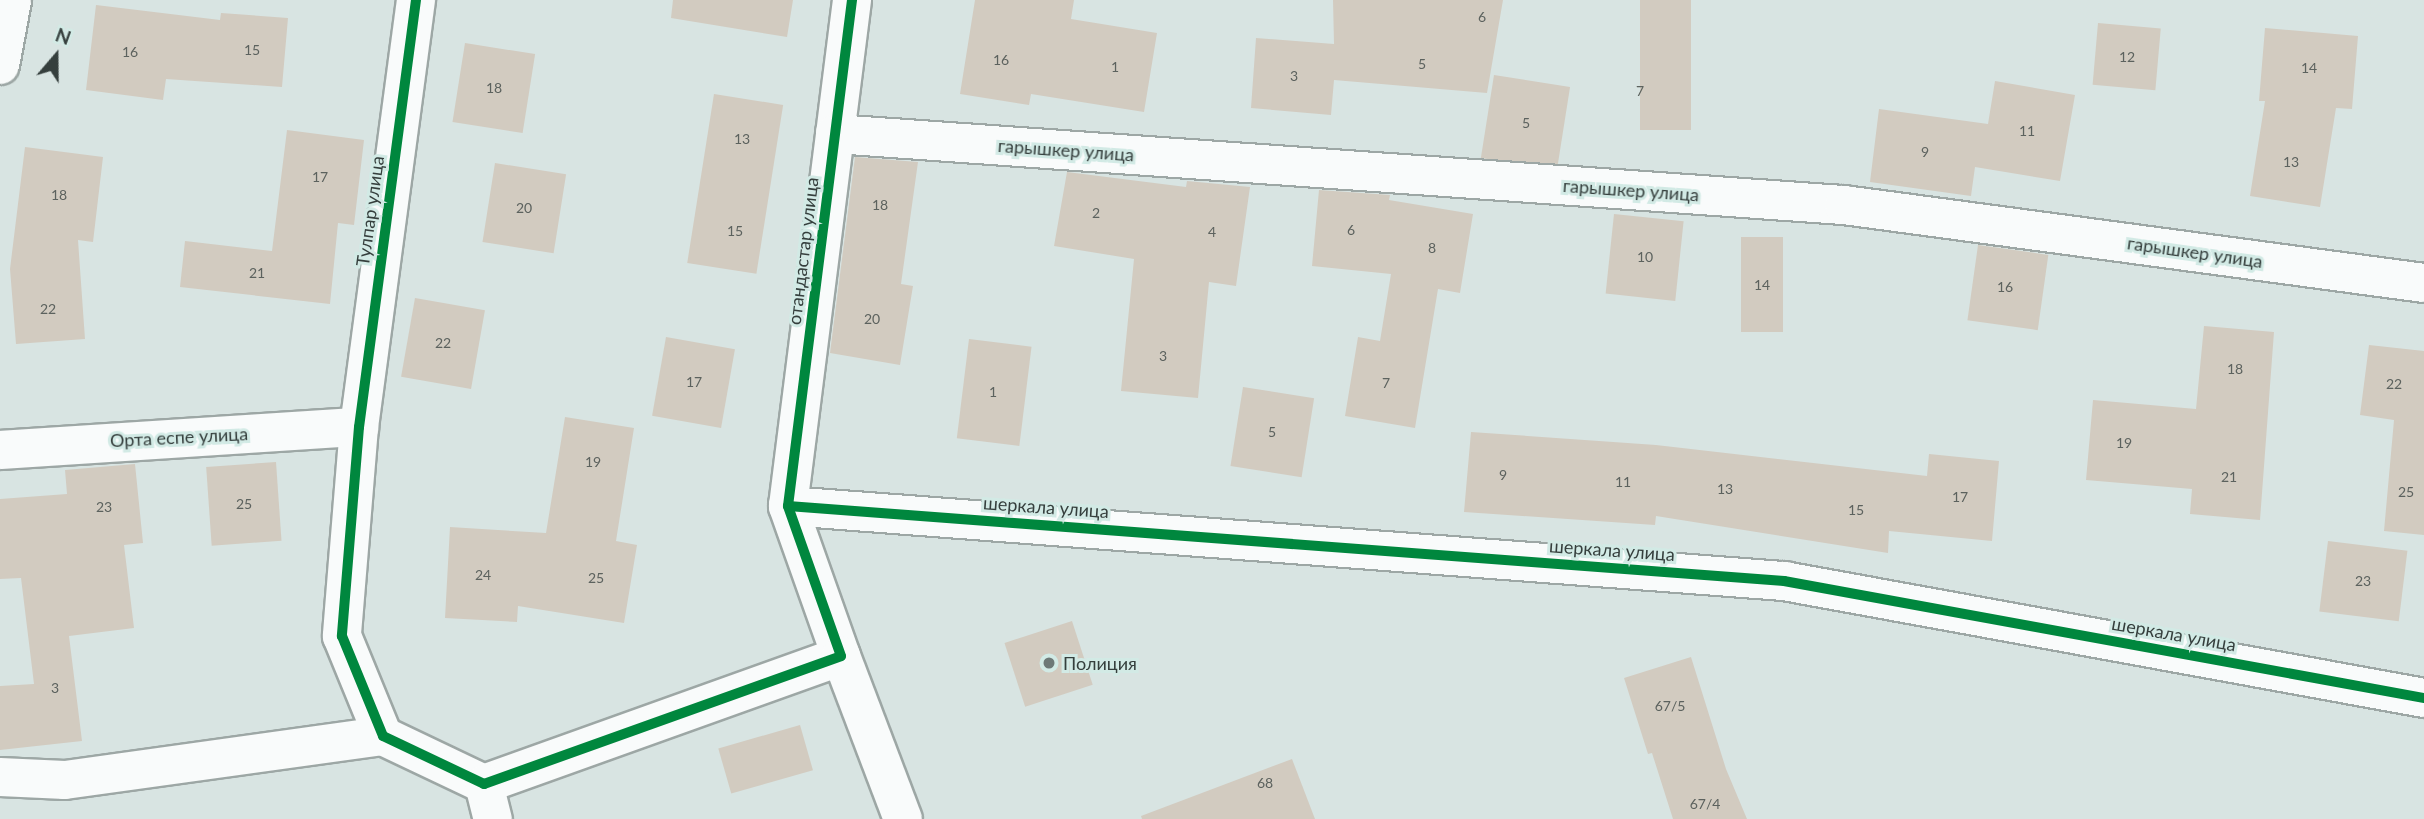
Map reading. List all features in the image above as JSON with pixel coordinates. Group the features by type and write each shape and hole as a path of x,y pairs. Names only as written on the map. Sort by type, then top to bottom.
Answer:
{"street":[{"path":"0,65 12,0"},
{"name":"Тулпар улица","path":"383,736 342,636 359,427 416,0"},
{"name":"отандастар улица","path":"788,506 852,0"},
{"name":"гарышкер улица","path":"835,134 1844,205 2424,283"},
{"name":"Орта еспе улица","path":"0,450 359,427"},
{"path":"788,506 903,819"},
{"name":"шеркала улица","path":"788,506 1784,580 2424,698"},
{"path":"0,777 65,780 383,736 489,801 841,656"}],"building":[{"path":"673,0 793,0 787,37 671,18"},
{"path":"975,0 1074,0 1071,19 1157,33 1144,112 1031,94 1029,105 960,94"},
{"path":"1333,0 1503,0 1487,93 1334,80 1331,115 1251,108 1256,38 1334,44"},
{"path":"1640,0 1691,0 1691,130 1640,130"},
{"path":"96,5 220,20 221,13 288,18 282,87 166,79 163,100 86,90"},
{"path":"2098,23 2161,28 2155,90 2093,85"},
{"path":"2265,28 2358,36 2352,109 2336,108 2320,207 2250,196 2265,101 2259,101"},
{"path":"465,43 535,54 523,133 452,122"},
{"path":"1494,75 1570,87 1557,170 1481,158"},
{"path":"1995,81 2075,95 2060,181 1975,167 1971,196 1870,182 1879,109 1988,124"},
{"path":"714,94 783,105 756,274 687,263"},
{"path":"287,130 364,140 354,225 338,223 330,304 180,287 185,241 272,251"},
{"path":"25,147 103,157 93,242 78,240 85,339 16,344 10,269"},
{"path":"855,157 918,162 901,284 913,286 900,365 830,353"},
{"path":"495,163 566,174 554,253 482,242"},
{"path":"1067,172 1186,187 1187,181 1250,187 1236,286 1209,282 1198,398 1121,391 1134,259 1054,246"},
{"path":"1319,190 1390,195 1389,200 1473,214 1460,293 1438,289 1415,428 1345,416 1358,337 1380,341 1391,274 1312,266"},
{"path":"1614,214 1684,221 1675,301 1606,294"},
{"path":"1741,237 1783,237 1783,332 1741,332"},
{"path":"1978,245 2048,255 2038,330 1967,320"},
{"path":"415,298 485,310 471,389 401,377"},
{"path":"2204,326 2274,332 2260,520 2190,514 2192,489 2086,480 2093,400 2196,409"},
{"path":"666,337 735,349 721,428 652,416"},
{"path":"969,339 1032,347 1019,446 957,438"},
{"path":"2369,345 2424,351 2424,535 2384,531 2394,420 2360,415"},
{"path":"1243,387 1314,398 1302,477 1230,466"},
{"path":"565,417 634,428 616,541 637,545 624,623 518,606 517,622 445,618 450,527 546,533"},
{"path":"1471,432 1656,445 1927,476 1929,454 1999,461 1992,541 1889,531 1888,553 1656,516 1655,525 1464,512"},
{"path":"276,462 282,541 212,546 206,467"},
{"path":"135,464 143,543 124,545 134,628 69,636 82,741 0,750 0,686 34,684 21,578 0,579 0,499 67,494 65,470"},
{"path":"2328,541 2407,551 2399,621 2319,611"},
{"name":"Полиция","path":"1072,621 1093,685 1025,707 1004,643"},
{"path":"1691,657 1726,769 1747,819 1673,819 1652,753 1648,754 1624,678"},
{"path":"800,725 813,770 731,794 718,748"},
{"path":"1292,759 1315,819 1142,819 1141,816"}],"cycle path":[{"path":"416,0 359,427 342,636 383,736 484,784 841,656 788,506 852,0"},
{"path":"788,506 1784,581 2424,698"}],"place":[{"name":"Полиция","path":"1049,663"}]}
